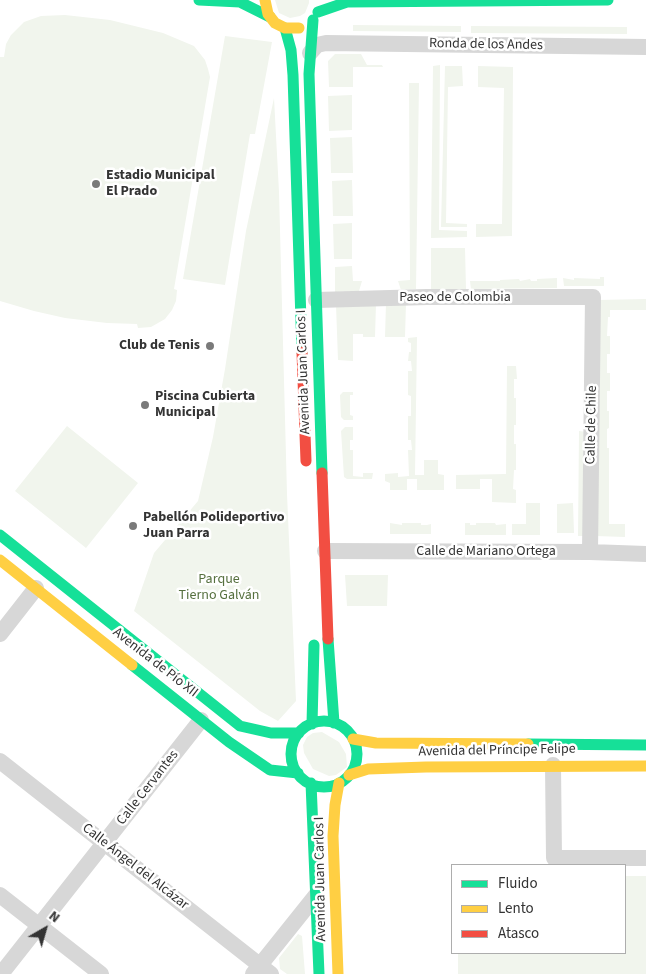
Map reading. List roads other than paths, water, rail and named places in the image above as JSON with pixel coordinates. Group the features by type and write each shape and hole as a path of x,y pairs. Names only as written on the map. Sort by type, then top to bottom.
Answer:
{"street":[{"path":"199,0 243,1 285,28 300,28 314,22 345,1 608,0"},
{"path":"265,0 270,17"},
{"name":"Avenida Juan Carlos I","path":"320,0 314,22 309,74 329,667 334,723"},
{"path":"314,22 318,40 326,44"},
{"name":"Avenida Juan Carlos I","path":"285,28 291,50 293,75 307,473"},
{"name":"Ronda de los Andes","path":"310,53 317,45 326,44 646,47"},
{"name":"Paseo de Colombia","path":"316,300 427,297 593,297"},
{"name":"Calle de Chile","path":"590,552 593,297"},
{"name":"Avenida de Pío XII","path":"0,535 240,726 271,733 299,733"},
{"name":"Calle de Mariano Ortega","path":"325,551 646,554"},
{"name":"Avenida de Pío XII","path":"0,560 229,742 270,770 298,773"},
{"path":"0,634 36,588"},
{"path":"312,724 313,631"},
{"name":"Calle Cervantes","path":"1,974 201,720"},
{"path":"321,722 334,723 345,729 353,739 357,750 357,759 350,775 339,783 325,786 310,783 298,773 293,762 294,744 299,733 312,724 321,722"},
{"name":"Avenida del Príncipe Felipe","path":"353,739 376,743 646,745"},
{"name":"Calle Ángel del Alcázar","path":"0,761 105,843 261,971"},
{"path":"554,765 554,858 646,858"},
{"name":"Avenida del Príncipe Felipe","path":"350,775 368,769 554,765 646,766"},
{"name":"Avenida Juan Carlos I","path":"310,783 317,894 319,974"},
{"name":"Avenida Juan Carlos I","path":"338,974 333,836 339,783"},
{"path":"261,971 317,894"},
{"path":"0,895 101,974"}],"place":[{"name":"Estadio Municipal El Prado","path":"96,184"},
{"name":"Club de Tenis","path":"210,346"},
{"name":"Piscina Cubierta Municipal","path":"145,405"},
{"name":"Pabellón Polideportivo Juan Parra","path":"133,526"}],"park label":[{"name":"Parque Tierno Galván","path":"219,588"}]}
